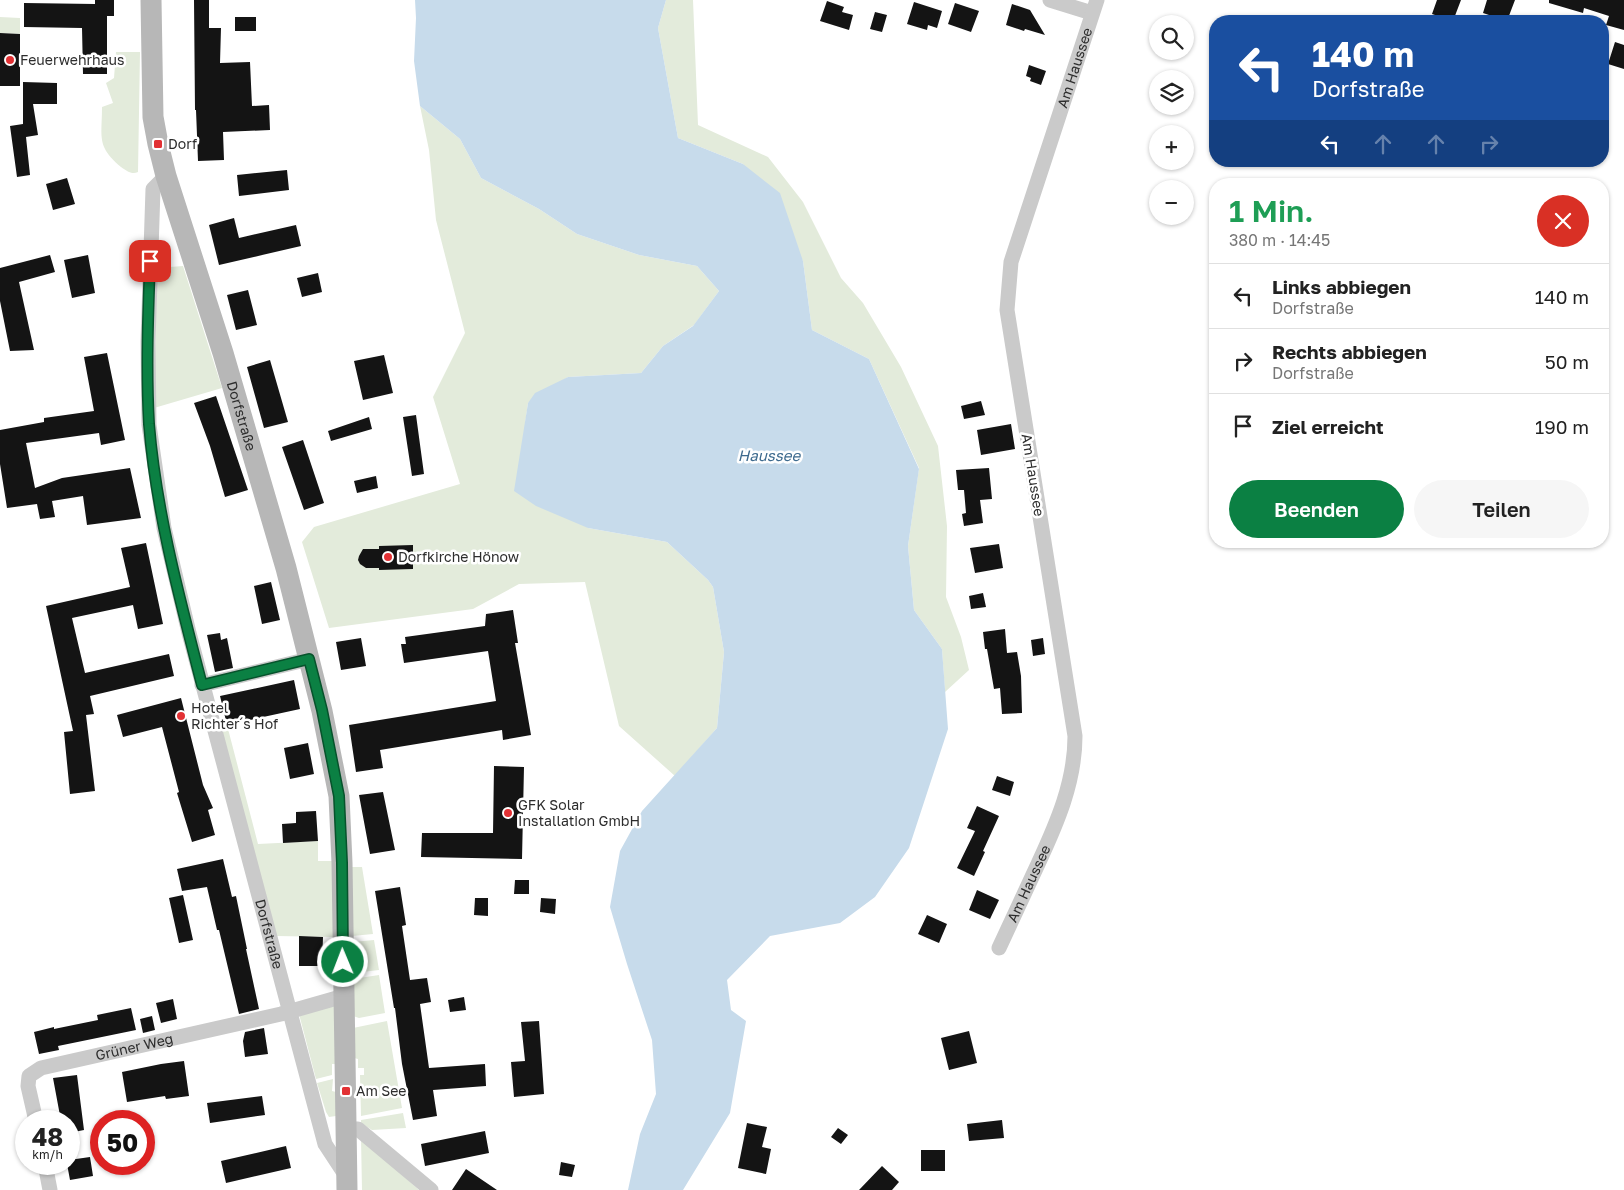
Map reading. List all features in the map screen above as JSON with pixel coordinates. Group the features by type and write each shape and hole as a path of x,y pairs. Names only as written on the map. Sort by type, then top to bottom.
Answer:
{"main road":[{"name":"Dorfstraße","path":"151,0 153,117 166,176 275,528 322,710 339,796 342,863 347,1183"}],"street":[{"path":"1050,0 1094,7"},
{"name":"Am Haussee","path":"999,948 1061,812 1073,771 1076,743 1007,310 1011,262 1094,7"},
{"name":"Dorfstraße","path":"166,176 152,189 148,342 149,425 164,528 202,685 325,1144 347,1183"},
{"path":"202,685 309,659"},
{"path":"289,1012 344,996"},
{"name":"Grüner Weg","path":"33,1110 28,1086 29,1076 41,1068 289,1012"},
{"path":"347,1129 358,1129 431,1190"},
{"path":"47,1175 50,1190"}],"green space":[{"path":"666,0 693,0 698,125 768,157 803,202 841,278 863,303 901,367 938,446 947,526 946,597 961,637 969,670 945,692 942,649 914,610 908,546 919,468 869,359 812,330 803,261 743,164 678,138 658,28"},
{"path":"0,17 20,18 20,34 0,33"},
{"path":"116,52 140,52 138,172 136,173 127,171 113,160 104,147 101,134 102,107 113,103 106,83 114,78"},
{"path":"420,106 460,139 481,178 539,209 577,234 639,255 697,266 719,291 694,325 663,346 641,373 568,377 528,403 525,424 588,528 667,542 708,580 713,587 724,652 717,728 675,776 619,726 585,582 519,584 473,609 329,628 302,542 314,527 460,484 433,397 465,333 436,220 429,150"},
{"path":"183,266 222,388 154,408 157,268"},
{"path":"227,725 258,844 318,841 318,861 333,861 335,937 276,936 219,727"},
{"path":"351,867 362,867 373,934 352,936"},
{"path":"374,940 379,970 354,973 353,942"},
{"path":"379,975 385,1013 359,1018 353,1016 353,979"},
{"path":"335,1004 336,1064 332,1064 332,1075 316,1079 299,1014"},
{"path":"387,1021 402,1108 361,1116 360,1075 364,1075 364,1068 358,1068 358,1059 354,1058 353,1028"},
{"path":"333,1079 332,1091 336,1092 336,1116 329,1117 317,1083"},
{"path":"403,1113 406,1128 372,1130 361,1123 361,1120"},
{"path":"361,1138 419,1190 362,1190"}],"water":[{"name":"Haussee","path":"415,0 666,0 658,28 678,138 743,164 780,193 803,261 812,330 869,359 919,469 908,546 914,610 942,649 948,729 909,848 875,897 840,923 770,936 727,980 731,1010 746,1021 730,1113 683,1190 628,1190 640,1134 656,1094 652,1040 610,907 620,851 642,811 717,728 724,652 713,587 708,580 667,542 588,528 536,506 514,491 528,403 535,393 568,377 641,373 663,346 693,326 719,291 697,266 639,255 577,234 539,209 481,178 460,139 420,106 414,61"}],"building":[{"path":"95,0 114,0 114,16 107,16 107,74 83,74 82,28 24,27 24,3 95,4"},
{"path":"194,0 209,0 209,28 221,28 220,63 250,62 252,106 269,105 270,130 223,132 224,160 198,161 195,110"},
{"path":"1437,0 1461,0 1455,15 1432,14"},
{"path":"1487,0 1515,0 1509,15 1489,15 1483,13"},
{"path":"1549,0 1624,0 1624,30 1609,26 1609,15 1584,8 1583,13 1549,3"},
{"path":"827,1 844,7 842,12 853,15 849,30 820,21"},
{"path":"914,2 942,11 937,28 928,25 927,30 907,24"},
{"path":"955,3 979,11 971,32 948,24"},
{"path":"1012,4 1030,10 1045,35 1006,25"},
{"path":"875,12 887,15 882,32 870,29"},
{"path":"235,17 256,17 256,31 235,31"},
{"name":"Feuerwehrhaus","path":"0,33 20,34 20,86 0,86"},
{"path":"1615,42 1624,45 1624,69 1609,64"},
{"path":"1029,65 1046,71 1041,85 1030,81 1031,78 1026,76"},
{"path":"23,82 57,83 57,104 33,104 38,135 26,137 30,175 17,177 10,126 23,124"},
{"path":"287,170 289,190 239,196 237,175"},
{"path":"67,178 75,204 53,210 46,184"},
{"path":"234,218 239,238 296,225 301,246 219,265 209,225"},
{"path":"50,255 55,272 19,282 34,350 10,351 0,301 0,268"},
{"path":"88,255 95,293 72,298 64,260"},
{"path":"318,273 322,292 302,297 297,278"},
{"path":"248,290 257,325 236,330 227,295"},
{"path":"107,353 125,440 101,445 99,433 26,443 35,488 62,478 130,468 141,518 87,525 83,496 52,501 55,517 40,519 37,504 7,508 0,464 0,430 44,422 44,418 94,411 84,357"},
{"path":"384,355 393,393 363,400 354,361"},
{"path":"270,360 288,422 264,428 247,367"},
{"path":"216,396 248,490 225,497 210,446 194,403"},
{"path":"981,401 985,415 964,419 961,406"},
{"path":"416,415 424,474 412,476 403,417"},
{"path":"369,417 372,429 331,441 328,431"},
{"path":"1011,424 1015,449 981,455 977,430"},
{"path":"303,440 324,503 304,510 282,447"},
{"path":"989,468 992,499 980,500 983,523 964,526 962,514 966,513 964,490 958,490 956,470"},
{"path":"376,476 378,488 357,493 354,481"},
{"path":"146,543 163,624 138,629 133,605 72,618 85,673 169,654 174,676 90,696 94,714 86,715 95,791 70,794 64,732 73,731 46,606 130,587 121,548"},
{"path":"999,544 1003,568 975,573 970,548"},
{"name":"Dorfkirche Hönow","path":"413,545 413,569 379,570 379,568 366,568 358,560 363,549 379,549 379,546"},
{"path":"271,582 280,620 262,624 254,586"},
{"path":"983,593 986,607 971,609 969,596"},
{"path":"513,610 518,643 515,643 531,735 503,740 502,730 380,750 383,768 356,772 349,725 496,701 488,651 404,663 401,644 406,644 405,637 485,626 486,614"},
{"path":"1005,629 1007,653 1017,652 1021,676 1022,713 1002,714 1000,688 994,689 987,649 985,649 983,632"},
{"path":"220,633 221,640 227,638 233,668 215,672 207,635"},
{"path":"361,638 366,666 341,670 336,642"},
{"path":"1043,638 1045,654 1033,656 1031,640"},
{"path":"294,680 300,709 227,725 220,696"},
{"path":"181,698 203,785 213,808 208,810 215,835 192,842 177,793 179,792 162,727 123,737 117,715"},
{"path":"308,743 314,774 290,779 284,748"},
{"name":"GFK Solar Installation GmbH","path":"494,766 524,767 522,859 421,857 422,833 493,833"},
{"path":"997,776 1014,782 1010,796 992,790"},
{"path":"383,792 395,850 370,854 359,795"},
{"path":"977,806 999,816 974,876 957,868 975,831 967,828"},
{"path":"316,811 318,841 283,843 282,824 296,823 296,812"},
{"path":"223,859 232,897 236,896 259,1009 239,1014 207,887 182,891 177,869"},
{"path":"515,880 529,880 529,894 514,894"},
{"path":"400,887 406,925 402,926 410,980 427,978 431,1002 420,1004 429,1068 485,1064 486,1086 433,1090 437,1116 413,1120 402,1064 395,1008 375,891"},
{"path":"977,890 999,900 990,919 969,910"},
{"path":"183,895 193,940 179,943 169,898"},
{"path":"475,898 488,898 488,916 474,915"},
{"path":"541,898 556,899 555,914 540,912"},
{"path":"927,915 947,924 939,943 918,934"},
{"path":"299,936 323,937 322,966 299,966"},
{"path":"464,997 466,1010 450,1012 448,1000"},
{"path":"173,999 177,1019 161,1023 156,1003"},
{"path":"131,1008 136,1030 58,1046 59,1050 39,1054 34,1032 98,1020 97,1015"},
{"path":"152,1016 155,1030 143,1033 140,1019"},
{"path":"539,1021 544,1094 514,1097 511,1062 525,1061 521,1022"},
{"path":"264,1028 268,1054 245,1057 243,1041 245,1032"},
{"path":"969,1031 977,1063 949,1070 941,1038"},
{"path":"184,1061 189,1096 166,1099 165,1096 127,1102 122,1072"},
{"path":"77,1075 84,1130 80,1131 80,1110 59,1110 53,1078"},
{"path":"262,1096 265,1115 210,1123 207,1103"},
{"path":"1002,1120 1004,1138 969,1141 967,1124"},
{"path":"747,1123 767,1127 762,1147 771,1149 766,1174 738,1168"},
{"path":"838,1128 848,1135 841,1144 831,1137"},
{"path":"485,1131 489,1153 425,1166 421,1144"},
{"path":"286,1146 291,1168 226,1183 221,1161"},
{"path":"921,1150 945,1150 945,1171 921,1171"},
{"path":"90,1157 90,1175 93,1176 70,1180 69,1175 80,1175 80,1158"},
{"path":"561,1162 575,1165 572,1177 559,1175"},
{"path":"882,1166 899,1182 892,1190 859,1190"},
{"path":"466,1169 497,1190 452,1190"}],"place":[{"name":"Feuerwehrhaus","path":"10,60"},
{"name":"Dorf","path":"158,144"},
{"name":"Dorfkirche Hönow","path":"388,557"},
{"name":"Hotel Richter´s Hof","path":"181,716"},
{"name":"GFK Solar Installation GmbH","path":"508,813"},
{"name":"Am See","path":"346,1091"}],"route":[{"path":"150,261 148,342 149,425 164,528 202,685 309,659 322,710 339,796 343,962"}]}
